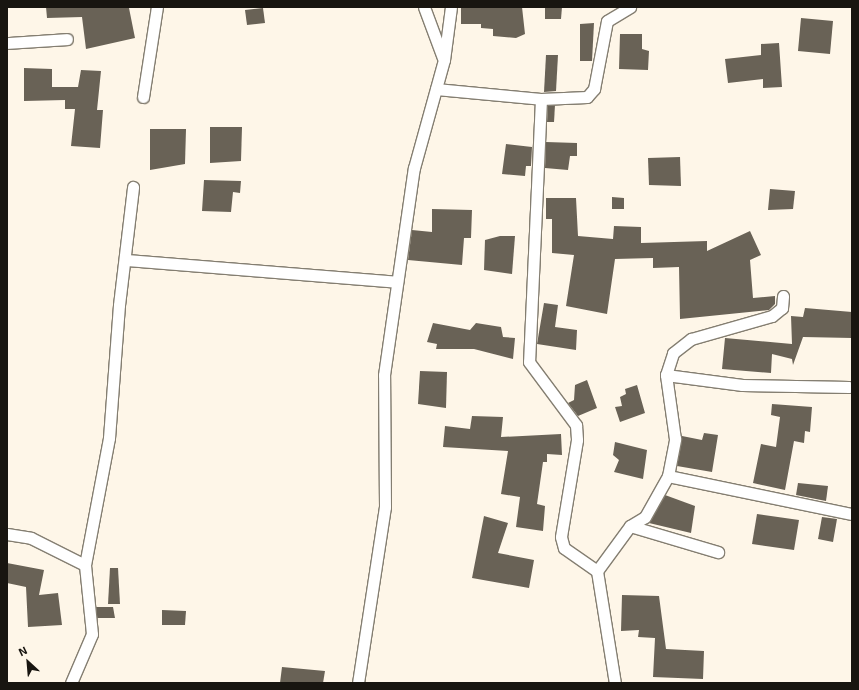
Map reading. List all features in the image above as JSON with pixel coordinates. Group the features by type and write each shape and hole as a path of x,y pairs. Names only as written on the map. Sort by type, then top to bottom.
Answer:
{"street":[{"path":"142,97 157,7"},
{"path":"424,7 444,60"},
{"path":"358,683 385,507 384,375 414,168 444,60 451,7"},
{"path":"436,88 541,99 587,97 594,89 607,21 630,7"},
{"path":"7,43 67,39"},
{"path":"541,99 529,362 576,425 577,440 561,537 564,548 597,571"},
{"path":"71,683 92,634 85,565 109,438 118,305 126,260 133,187"},
{"path":"126,260 397,282"},
{"path":"615,683 597,571 630,526 645,517 668,476 675,439 666,375 673,353 691,339 772,316 782,308 783,296"},
{"path":"666,375 742,385 849,387"},
{"path":"668,476 852,514"},
{"path":"630,526 718,552"},
{"path":"7,534 31,538 85,565"}],"building":[{"path":"46,7 129,8 135,38 86,49 82,17 47,18"},
{"path":"461,7 522,7 525,34 516,38 493,36 493,29 481,28 481,24 461,24"},
{"path":"545,7 562,7 561,19 545,19"},
{"path":"263,8 265,23 247,25 245,10"},
{"path":"801,18 833,21 830,54 798,51"},
{"path":"594,23 592,61 580,61 580,24"},
{"path":"620,34 642,34 642,49 649,51 648,70 619,69"},
{"path":"779,43 782,87 763,88 763,79 728,83 725,59 761,55 761,44"},
{"path":"546,55 558,55 556,91 544,92"},
{"path":"24,68 52,69 52,87 78,87 81,70 101,71 97,110 103,110 100,148 71,146 75,109 65,109 65,100 24,101"},
{"path":"555,105 554,122 547,122 548,106"},
{"path":"210,127 242,127 241,161 210,163"},
{"path":"150,129 186,129 185,164 150,170"},
{"path":"546,142 577,143 577,156 570,156 568,170 545,168"},
{"path":"506,144 532,147 531,166 526,166 525,176 502,174"},
{"path":"680,157 681,186 649,185 648,158"},
{"path":"204,180 241,181 240,193 233,192 231,212 202,211"},
{"path":"770,189 795,191 793,209 768,210"},
{"path":"612,197 624,198 624,209 612,209"},
{"path":"546,198 576,198 578,236 613,239 614,226 641,227 641,243 707,241 707,251 750,231 761,255 750,260 753,298 775,296 775,304 769,310 680,319 679,267 653,268 653,258 615,259 607,314 566,306 574,255 552,253 552,219 546,219"},
{"path":"432,209 472,210 471,238 464,238 462,265 408,260 412,230 432,232"},
{"path":"500,236 515,236 512,274 484,270 485,240"},
{"path":"544,303 558,305 555,327 577,330 576,350 537,344"},
{"path":"805,308 852,312 852,338 803,337 793,365 792,359 772,354 771,373 722,369 725,338 792,344 791,316 803,317"},
{"path":"433,323 470,330 476,323 501,327 503,337 515,338 513,359 474,349 436,349 437,344 427,342"},
{"path":"420,371 447,372 446,408 418,404"},
{"path":"587,380 597,408 578,416 568,403 574,400 575,385"},
{"path":"637,385 645,413 620,422 615,407 622,406 620,397 626,394 625,389"},
{"path":"772,404 812,407 810,432 805,431 804,443 794,441 785,490 753,483 761,444 776,447 780,417 771,415"},
{"path":"472,416 503,417 501,437 561,434 562,455 547,454 547,462 543,462 537,504 545,506 543,531 516,527 520,497 501,494 508,451 443,447 445,426 470,429"},
{"path":"704,433 718,435 712,472 677,466 682,436 702,440"},
{"path":"615,442 647,450 643,479 614,472 619,460 613,455"},
{"path":"798,483 828,486 826,501 796,495"},
{"path":"665,495 695,506 691,533 649,523"},
{"path":"757,514 799,520 794,550 752,544"},
{"path":"484,516 508,523 498,553 534,560 529,588 472,578"},
{"path":"822,517 837,519 833,542 818,539"},
{"path":"7,563 44,570 39,595 58,593 62,625 28,627 26,587 7,583"},
{"path":"110,568 118,568 120,604 108,604"},
{"path":"622,595 659,596 666,649 704,651 703,679 653,677 655,638 638,637 639,630 621,631"},
{"path":"96,607 113,607 115,618 97,618"},
{"path":"162,610 186,611 185,625 162,625"},
{"path":"282,667 325,671 323,683 280,683"}]}
